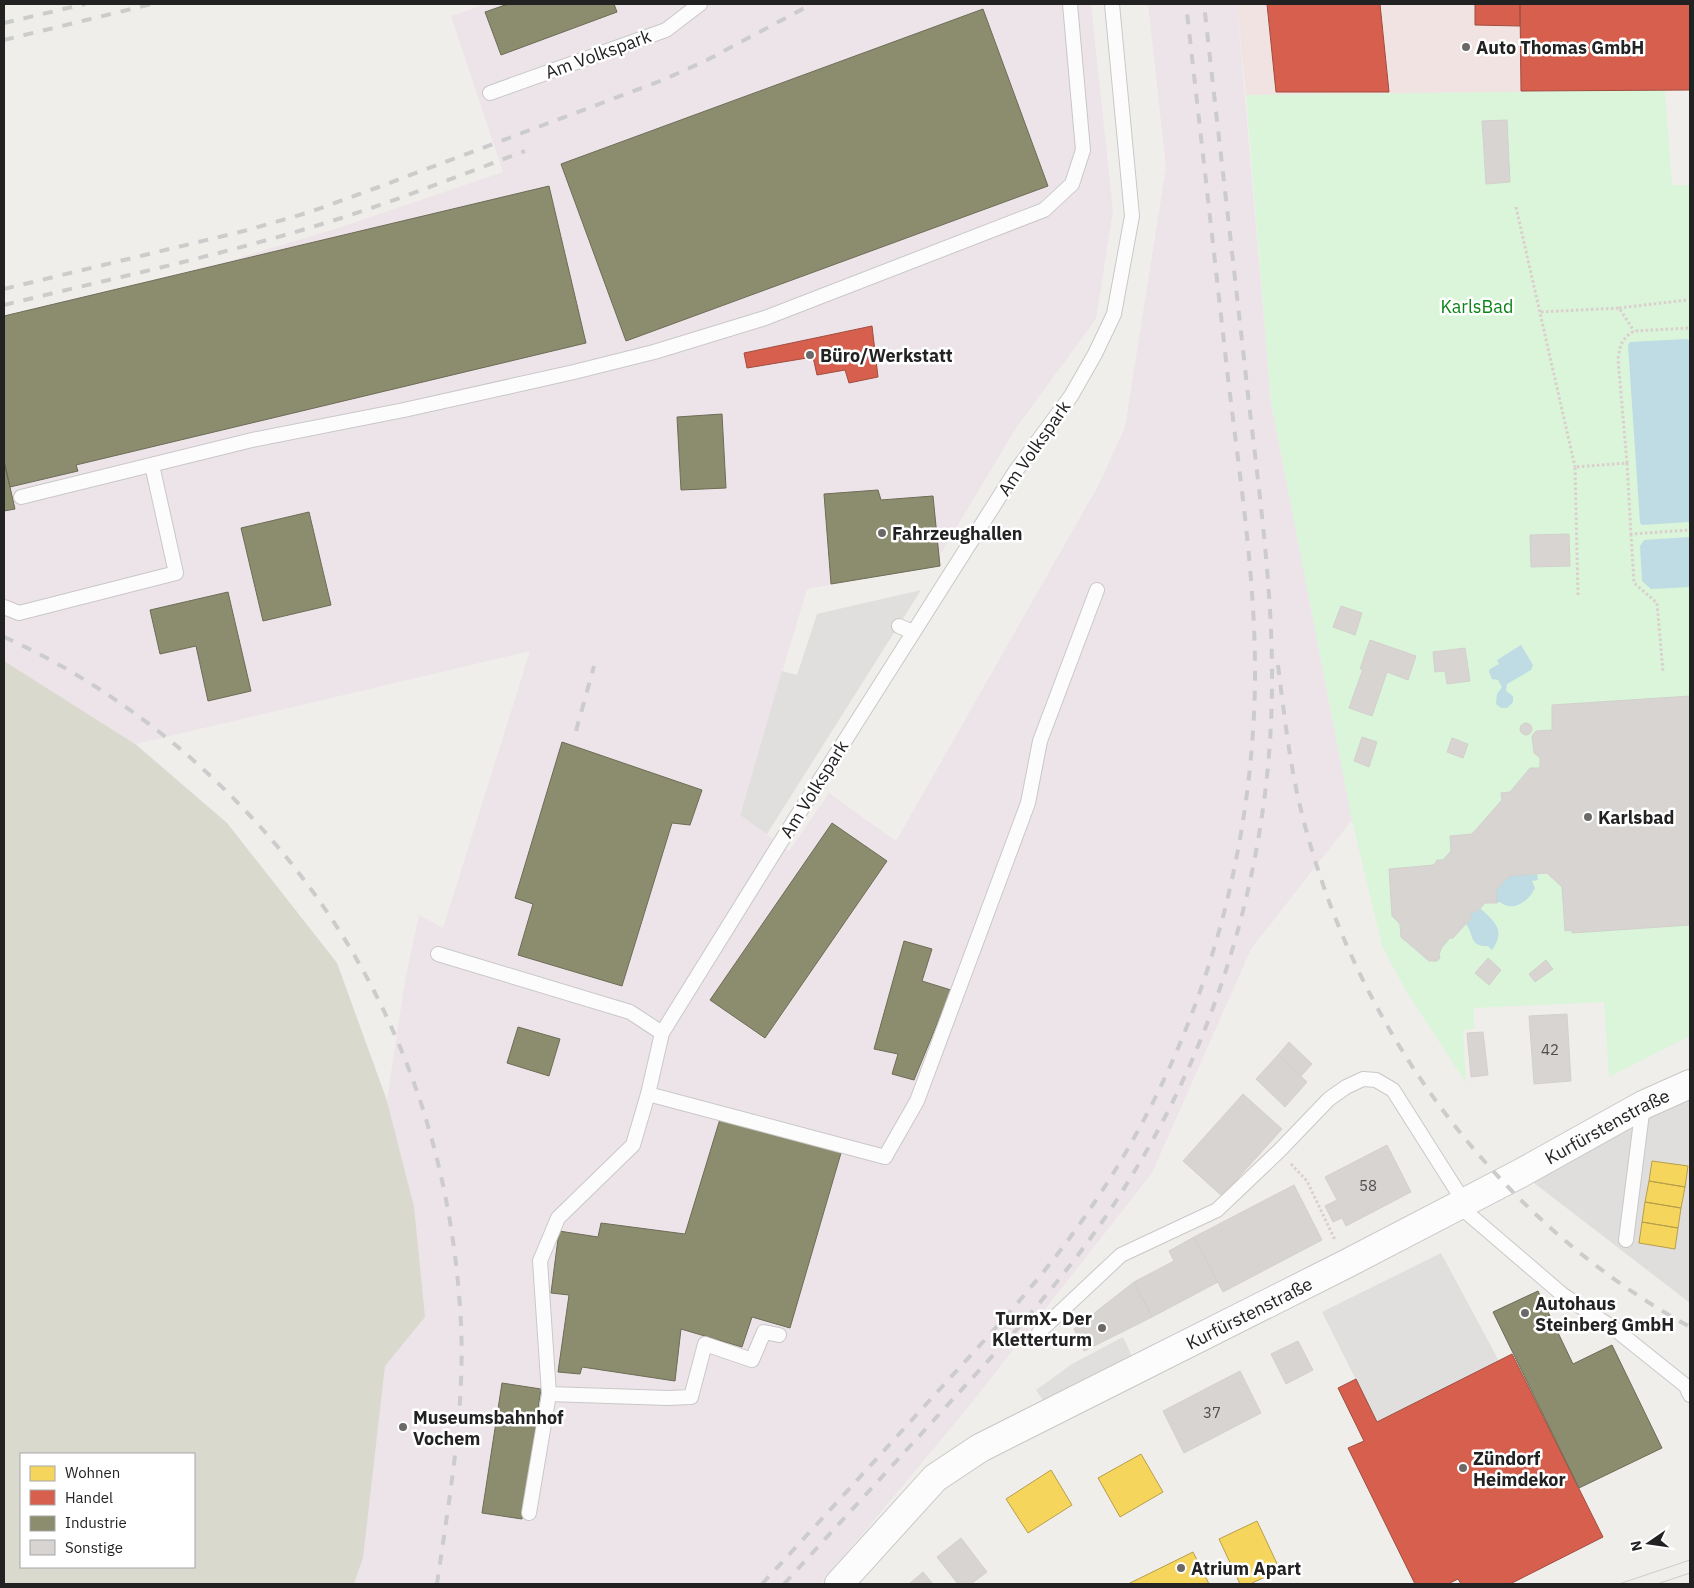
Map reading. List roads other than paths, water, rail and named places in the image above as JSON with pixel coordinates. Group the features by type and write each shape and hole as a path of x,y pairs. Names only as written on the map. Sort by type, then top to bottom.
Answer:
{"street":[{"name":"Kurfürstenstraße","path":"839,1584 935,1478 980,1448 1346,1264 1521,1173 1643,1105 1690,1084"}],"lane":[{"name":"Am Volkspark","path":"490,93 666,30 700,4"},
{"path":"21,497 252,440 404,410 654,352 765,318 1044,210 1072,184 1083,150 1070,4"},
{"name":"Am Volkspark","path":"528,1513 549,1394 540,1261 558,1218 633,1145 648,1094 662,1033 1015,472 1072,396 1114,314 1132,216 1112,4"},
{"path":"4,607 19,613 176,573 152,465"},
{"path":"648,1094 886,1157 917,1101 1028,804 1040,741 1097,590"},
{"path":"899,626 913,632"},
{"path":"438,954 630,1012 662,1033"},
{"path":"1039,1332 1121,1255 1217,1210 1279,1151 1329,1099 1362,1079 1376,1080 1393,1090 1461,1204 1563,1295 1616,1330 1686,1386 1690,1395"},
{"path":"1626,1240 1643,1105"},
{"path":"549,1394 690,1397 705,1344 752,1360 764,1332 779,1335"}],"water":[{"path":"1687,339 1690,341 1690,537 1689,522 1642,525 1640,523 1628,345 1630,342"},
{"path":"1690,537 1690,587 1651,589 1642,581 1640,546 1644,540"},
{"path":"1521,645 1533,665 1531,670 1507,684 1506,691 1513,696 1513,702 1507,708 1501,708 1496,704 1497,694 1502,687 1498,680 1492,679 1489,672 1490,669 1499,664 1497,660"},
{"path":"1537,874 1538,880 1532,881 1535,888 1525,901 1515,906 1497,903 1496,890 1509,876"},
{"path":"1480,908 1497,927 1498,937 1492,950 1488,946 1482,946 1475,942 1466,924 1471,918 1471,912"}],"tram line":[{"path":"1619,1584 1690,1560"},
{"path":"1657,1584 1690,1573"}],"railway":[{"path":"4,23 85,4"},
{"path":"4,40 152,4"},
{"path":"4,289 244,231 310,212 663,80 707,60 812,4"},
{"path":"762,1584 979,1347 1073,1233 1127,1150 1160,1088 1188,1024 1211,958 1229,890 1243,822 1251,752 1255,644 1246,530 1186,4"},
{"path":"784,1584 1018,1328 1063,1274 1106,1217 1163,1121 1191,1063 1215,1003 1235,941 1251,878 1262,814 1269,750 1272,649 1264,536 1204,4"},
{"path":"4,305 283,236 373,207 525,151"},
{"path":"4,637 76,674 121,704 185,753 244,809 296,870 341,934 380,1002 410,1073 434,1148 451,1226 460,1307 462,1342 459,1412 452,1481 437,1584"},
{"path":"1278,665 1296,789 1324,887 1355,964 1395,1038 1441,1108 1494,1172 1554,1231 1619,1283 1690,1327"},
{"path":"576,731 594,666"}],"place":[{"name":"Auto Thomas GmbH","path":"1466,47"},
{"name":"Büro/Werkstatt","path":"810,355"},
{"name":"Fahrzeughallen","path":"882,533"},
{"name":"Karlsbad","path":"1588,817"},
{"name":"Autohaus Steinberg GmbH","path":"1525,1313"},
{"name":"TurmX- Der Kletterturm","path":"1102,1328"},
{"name":"Museumsbahnhof Vochem","path":"403,1427"},
{"name":"Zündorf Heimdekor","path":"1463,1468"},
{"name":"Atrium Apart","path":"1181,1568"}],"park label":[{"name":"KarlsBad","path":"1477,306"}]}
